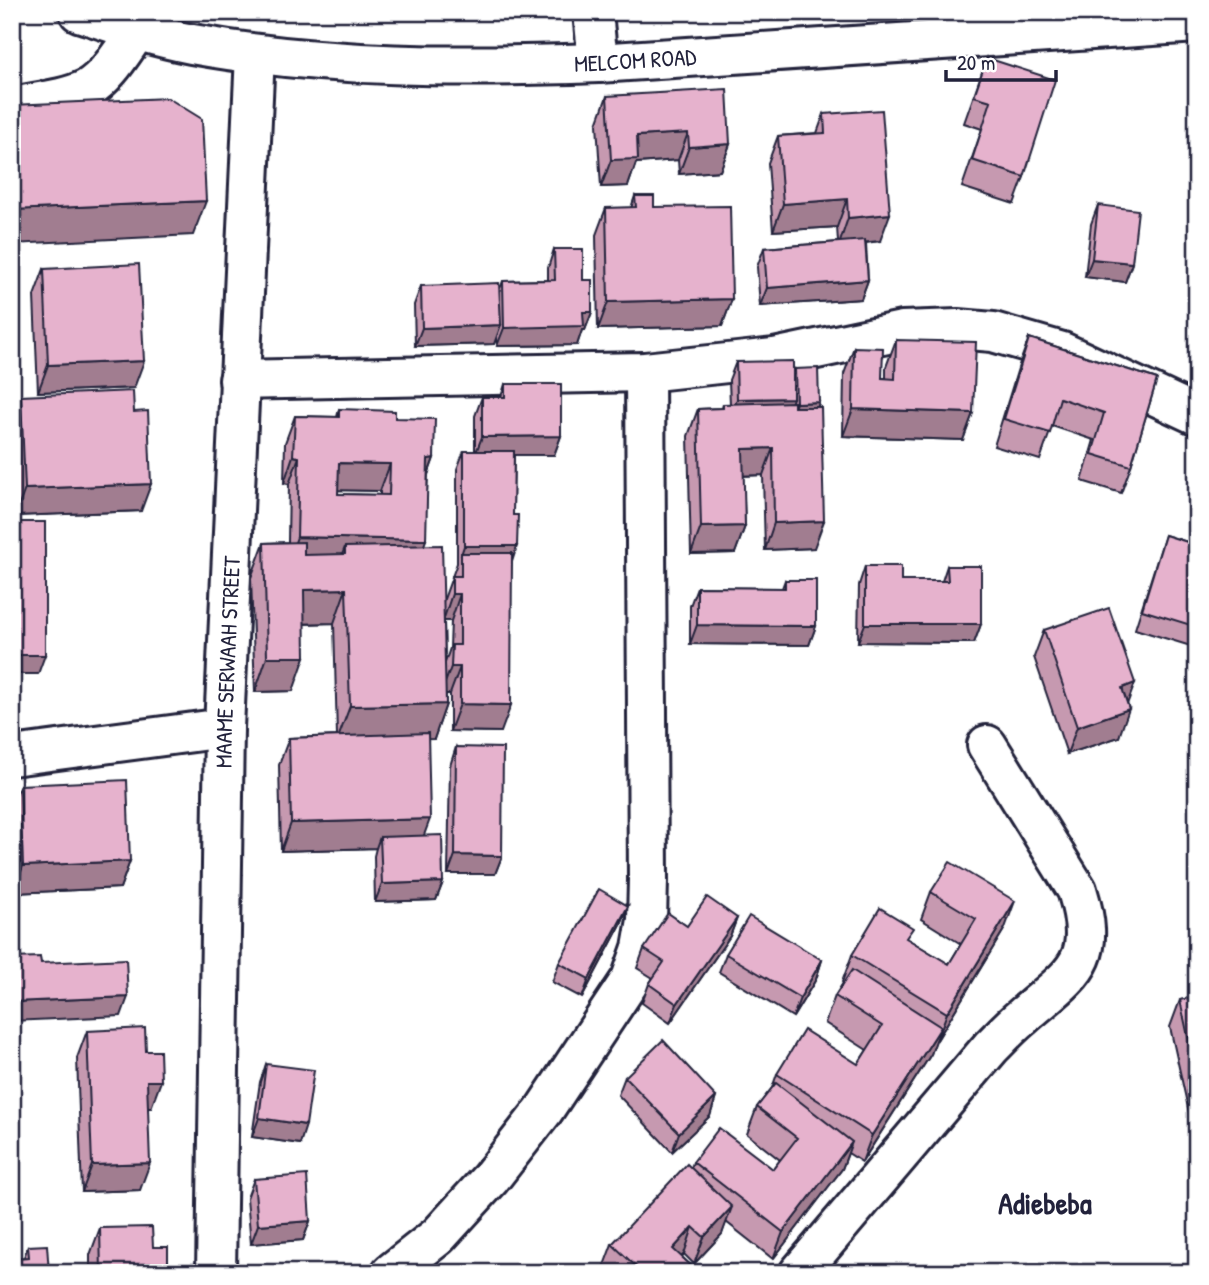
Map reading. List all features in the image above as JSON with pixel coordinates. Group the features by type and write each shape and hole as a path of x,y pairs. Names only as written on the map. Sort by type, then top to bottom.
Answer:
{"street":[{"name":"MELCOM ROAD","path":"79,12 137,31 190,44 255,54 437,65 516,66 598,63 1089,21 1197,23"},
{"path":"593,12 598,63"},
{"path":"12,107 69,95 88,88 104,75 137,31"},
{"name":"MAAME SERWAAH STREET","path":"216,1273 225,729 255,54"},
{"path":"239,380 645,372 774,358 902,331 958,329 993,332 1062,352 1197,415"},
{"path":"412,1266 490,1179 544,1110 631,979 642,948 647,920 648,880 645,372"},
{"path":"12,756 225,729"},
{"path":"799,1273 990,1047 1058,989 1078,965 1085,945 1085,916 1077,890 987,745"}],"building":[{"path":"987,58 1055,80 1024,177 972,160 991,101 974,96"},
{"path":"727,89 730,144 689,147 688,133 637,136 638,159 611,160 607,96"},
{"path":"168,98 202,119 206,201 12,210 12,105"},
{"path":"882,110 890,214 848,218 847,199 783,204 778,136 825,133 824,114"},
{"path":"635,196 654,196 654,207 730,206 732,299 608,302 606,208 636,207"},
{"path":"1098,205 1138,210 1132,263 1092,259"},
{"path":"865,240 868,280 767,288 764,248"},
{"path":"554,249 583,249 583,280 592,280 592,312 583,312 584,326 504,328 503,281 555,280"},
{"path":"139,264 144,361 48,365 44,269"},
{"path":"499,283 501,325 422,328 421,286"},
{"path":"1029,338 1157,379 1131,466 1092,454 1104,413 1060,398 1050,433 1004,419"},
{"path":"896,340 976,342 973,413 853,409 854,347 883,348 882,378 895,379"},
{"path":"793,361 793,398 737,399 736,362"},
{"path":"818,368 819,402 796,403 795,369"},
{"path":"505,384 561,384 561,436 482,437 482,397 505,397"},
{"path":"133,391 134,412 148,411 151,484 25,489 21,396"},
{"path":"794,402 794,407 821,407 824,521 774,523 773,448 743,449 745,526 701,527 698,409 723,408 723,404"},
{"path":"339,409 395,411 395,418 435,419 434,458 428,459 426,540 297,537 299,457 293,456 295,416 339,417","holes":["339,463 390,464 389,495 338,494"]},
{"path":"464,451 514,451 513,515 518,515 517,546 464,546"},
{"path":"12,522 45,522 45,655 12,655"},
{"path":"1165,535 1197,545 1197,627 1142,610"},
{"path":"304,542 304,555 345,554 345,547 442,545 446,704 350,706 346,589 304,590 305,657 267,657 264,543"},
{"path":"461,553 512,553 511,705 460,704 460,667 451,667 452,645 460,645 460,594 452,594 452,576 461,576"},
{"path":"865,566 901,566 901,581 948,581 947,566 981,566 981,624 865,624"},
{"path":"785,580 816,580 816,626 697,625 697,587 785,588"},
{"path":"1109,608 1135,683 1122,688 1129,709 1077,727 1044,630"},
{"path":"428,733 430,819 291,823 289,738"},
{"path":"456,747 503,748 502,856 455,855"},
{"path":"127,780 130,861 23,866 20,785"},
{"path":"442,835 443,882 382,884 380,837"},
{"path":"950,862 1015,901 947,1013 852,955 880,908 913,928 906,938 949,964 976,919 931,892"},
{"path":"599,889 628,906 589,979 559,963"},
{"path":"707,897 737,918 677,1004 649,984 664,962 644,949 668,913 687,926"},
{"path":"749,916 822,960 800,998 726,954"},
{"path":"40,957 41,963 126,959 128,997 12,1002 12,958"},
{"path":"852,970 941,1027 872,1135 777,1074 804,1030 858,1064 882,1026 835,996"},
{"path":"1197,996 1197,1077 1180,1000"},
{"path":"145,1028 146,1051 160,1051 161,1081 147,1081 150,1163 92,1165 87,1031"},
{"path":"663,1040 716,1097 679,1133 625,1077"},
{"path":"266,1064 314,1070 306,1125 259,1118"},
{"path":"776,1083 852,1142 783,1232 693,1162 719,1128 773,1169 797,1138 757,1107"},
{"path":"687,1164 732,1207 704,1237 693,1227 673,1249 699,1273 643,1273 612,1244"},
{"path":"307,1175 310,1221 258,1225 254,1179"},
{"path":"152,1227 153,1247 168,1247 168,1273 101,1273 100,1228"},
{"path":"47,1245 49,1273 18,1273 17,1258 29,1257 28,1246"}],"district":[{"name":"Adiebeba","path":"1045,1204"}]}
